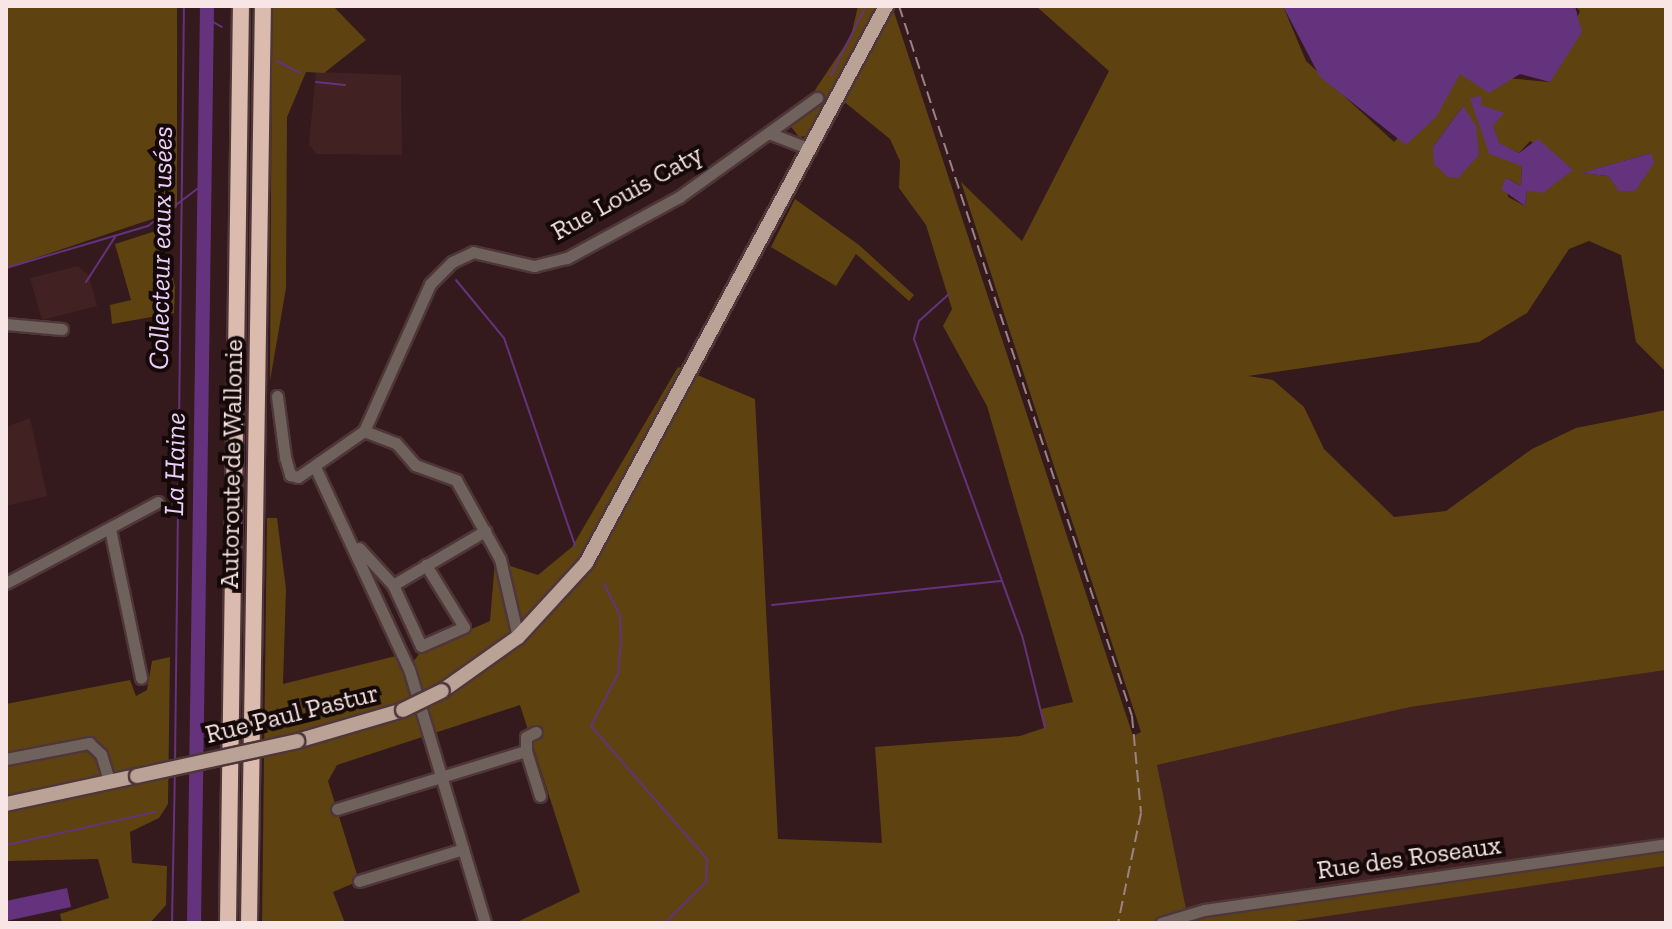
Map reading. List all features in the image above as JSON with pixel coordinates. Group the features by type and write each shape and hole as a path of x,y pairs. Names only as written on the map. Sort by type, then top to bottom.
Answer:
{"highway":[{"name":"Autoroute de Wallonie","path":"228,923 241,6"},
{"name":"Autoroute de Wallonie","path":"249,923 263,6"}],"main road":[{"path":"810,149 886,6"},
{"name":"Rue Paul Pastur","path":"6,804 297,741 403,710 442,691 518,637 586,563 810,149"}],"street":[{"name":"Rue Louis Caty","path":"277,396 290,475 316,469 364,431 430,284 452,262 473,252 534,266 567,258 679,197 817,98"},
{"path":"769,133 810,149"},
{"path":"6,324 62,329"},
{"path":"364,431 396,443 415,465 456,480 500,559 518,637"},
{"path":"316,469 353,542 409,669 485,923"},
{"path":"6,583 158,502"},
{"path":"110,529 141,678"},
{"path":"393,585 485,531"},
{"path":"353,542 393,585 419,645"},
{"path":"409,669 419,645 464,627 426,565"},
{"path":"536,732 526,737 526,751 540,796"},
{"path":"6,759 89,743 101,754 109,781"},
{"path":"337,809 526,751"},
{"name":"Rue des Roseaux","path":"1161,923 1204,910 1666,844"},
{"path":"359,881 463,849"}],"shaded area":[{"path":"6,6 177,6 177,207 170,213 6,268"},
{"path":"200,6 214,6 208,439 201,923 187,923"},
{"path":"272,6 333,6 366,40 324,73 306,72 287,117 286,288 270,381"},
{"path":"858,6 881,6 809,136 799,137 788,123 819,99 815,90 851,36"},
{"path":"892,6 1133,736 1141,732 961,182 1022,241 1109,71 1036,6 1283,6 1306,61 1394,142 1460,74 1550,82 1580,11 1575,6 1666,6 1666,372 1636,342 1621,255 1589,241 1569,249 1527,313 1479,342 1248,376 1273,380 1304,407 1324,449 1394,517 1446,511 1532,449 1576,428 1666,410 1666,670 1410,707 1157,765 1187,914 1666,844 1666,866 1280,923 515,923 580,892 520,705 337,765 328,781 359,881 333,892 345,923 262,923 267,518 277,518 286,589 283,684 400,655 409,668 421,651 490,621 495,561 538,575 572,547 678,367 755,399 778,839 882,843 875,747 1020,736 1044,728 1041,709 1073,702 987,406 943,326 952,309 926,225 899,188 900,161 890,139 842,100","holes":["1480,105 1502,113 1492,126 1498,143 1519,153 1530,141 1572,169 1527,191 1525,206 1508,197 1506,178 1521,186 1522,166 1490,144","1463,106 1479,155 1463,170 1433,147","1651,153 1646,171 1619,190 1608,176 1582,173"]},
{"path":"1283,6 1575,6 1582,32 1550,82 1520,74 1489,93 1460,74 1436,117 1406,145 1320,77"},
{"path":"316,72 401,75 402,155 316,154 309,144"},
{"path":"1481,96 1481,105 1504,113 1493,126 1499,143 1519,153 1538,139 1573,170 1543,193 1527,191 1525,206 1501,189 1506,178 1521,186 1522,166 1489,154 1470,98"},
{"path":"1463,106 1476,126 1479,155 1458,178 1448,177 1434,164 1433,147"},
{"path":"1651,153 1654,163 1635,191 1619,191 1608,176 1581,173"},
{"path":"795,199 859,245 914,295 909,301 856,254 836,286 771,247"},
{"path":"159,230 175,286 174,313 112,324 110,305 131,300 115,244"},
{"path":"78,266 89,276 97,306 42,320 30,278"},
{"path":"30,418 47,496 6,506 6,427"},
{"path":"170,657 168,804 159,818 130,832 132,863 167,866 166,905 150,923 62,923 60,914 109,898 98,859 6,861 6,704 130,680 136,696 147,690 152,661"},
{"path":"1666,670 1666,923 1107,923 1157,765 1410,707"},
{"path":"67,888 71,907 6,921 6,901"}],"waterway":[{"name":"Collecteur eaux usées","path":"175,762 184,6"},
{"path":"831,75 866,6"},
{"path":"213,22 222,27"},
{"path":"277,61 300,73"},
{"path":"316,82 345,85"},
{"path":"6,268 148,226 201,186"},
{"path":"86,282 115,237"},
{"path":"456,280 504,338 575,545"},
{"path":"949,294 919,321 914,339 1022,635 1045,728"},
{"path":"772,605 1001,581"},
{"path":"604,584 620,615 618,674 591,726 707,859 706,882 665,923"},
{"name":"Collecteur eaux usées","path":"172,923 175,772"},
{"path":"6,845 155,812"}],"railway":[{"path":"899,6 1132,716 1141,813 1118,923"}],"water label":[{"name":"La Haine","path":"175,464"}]}
